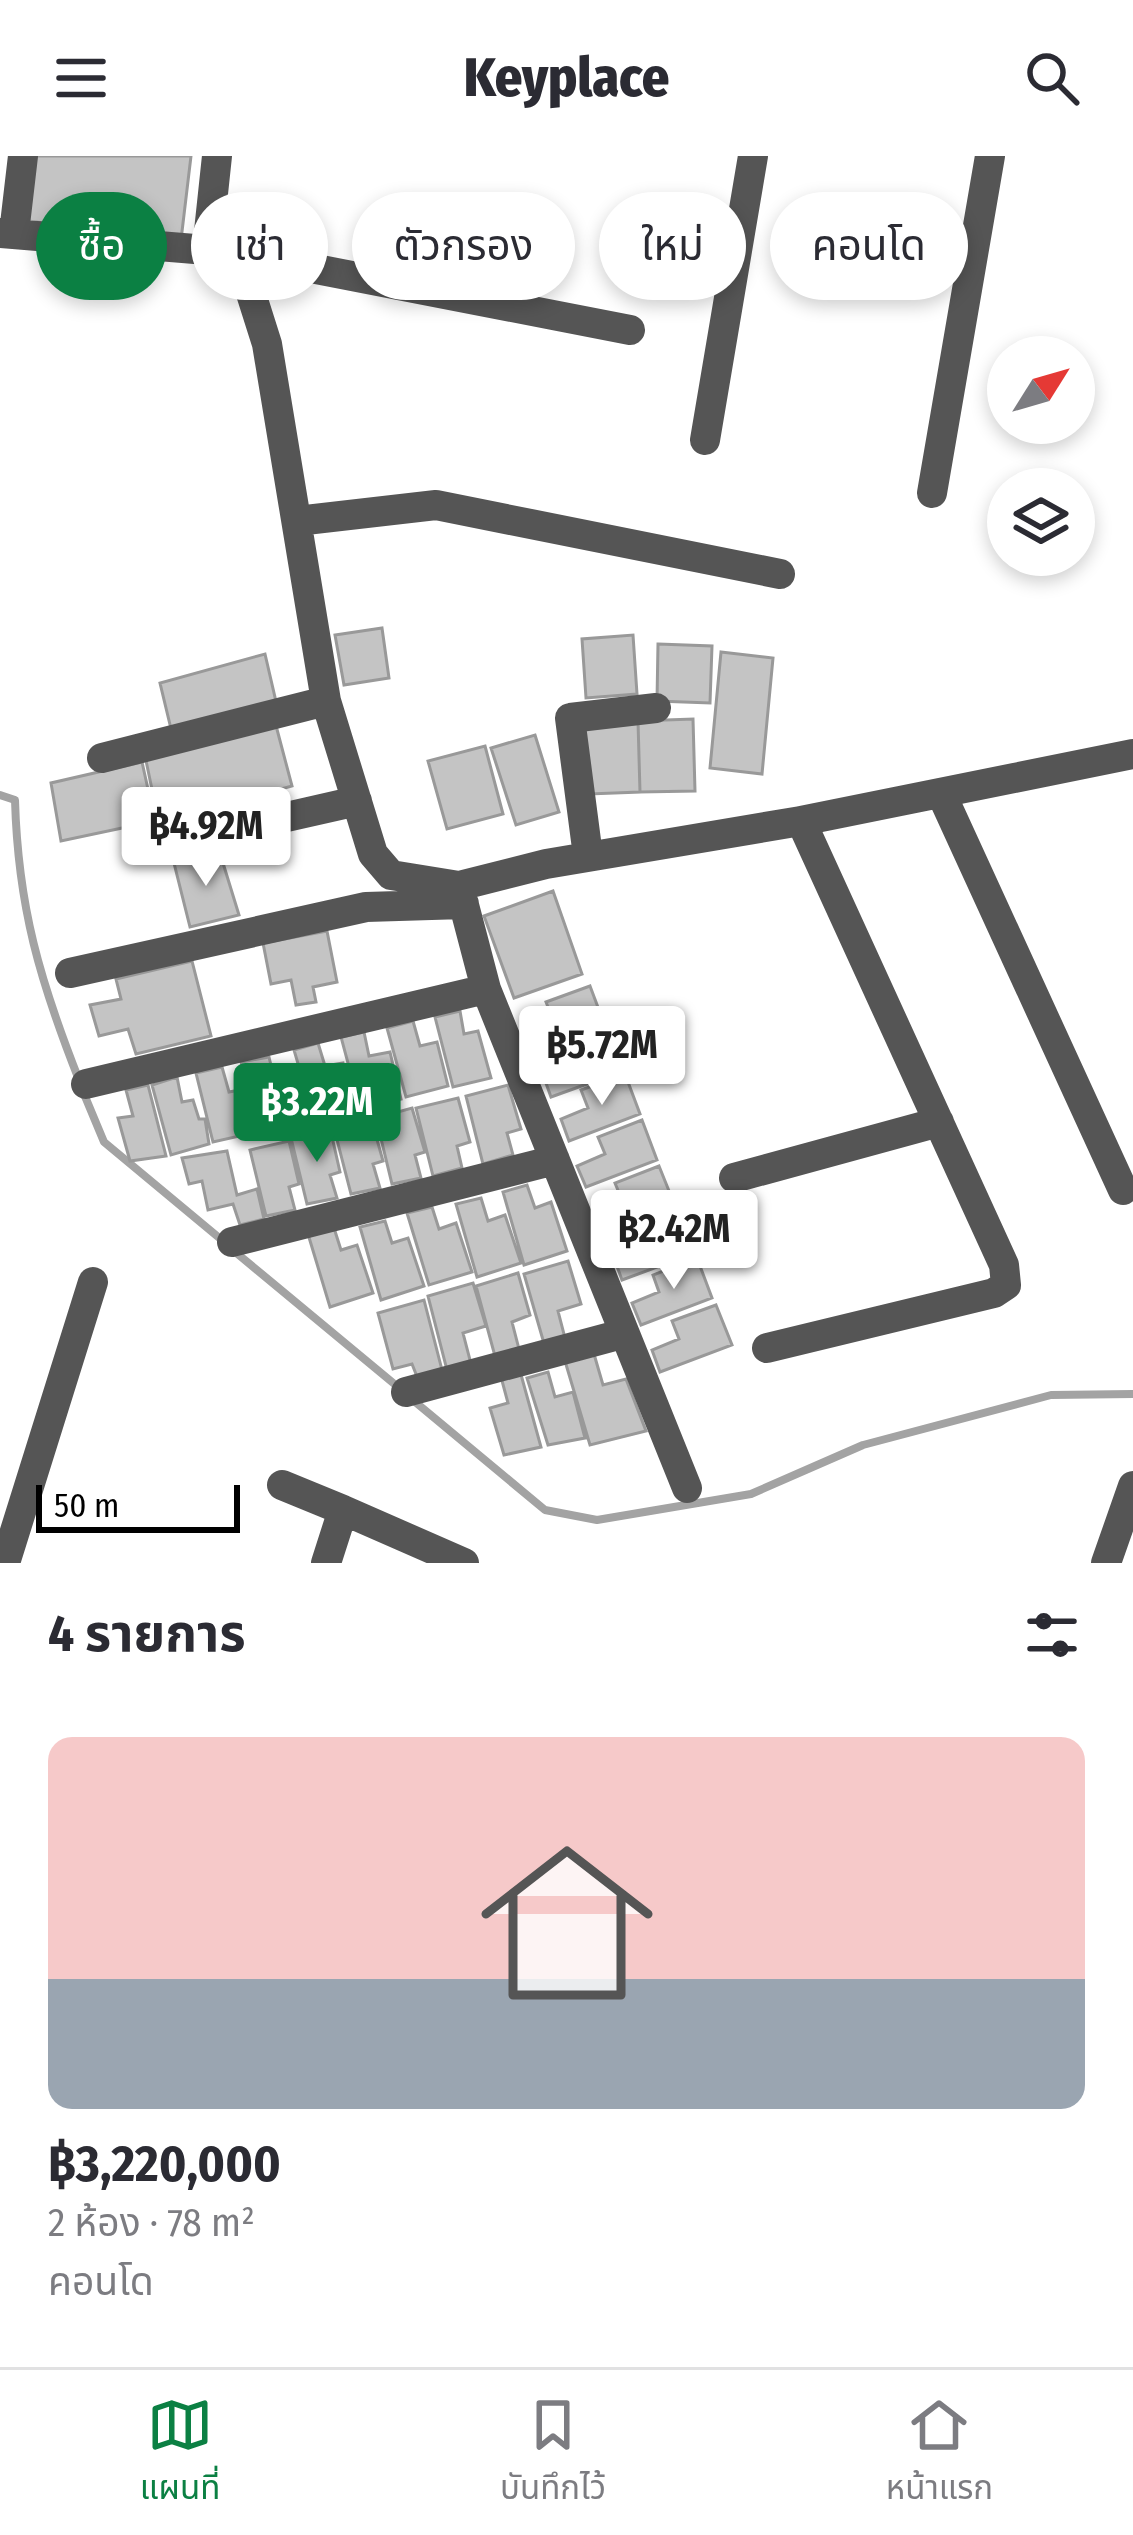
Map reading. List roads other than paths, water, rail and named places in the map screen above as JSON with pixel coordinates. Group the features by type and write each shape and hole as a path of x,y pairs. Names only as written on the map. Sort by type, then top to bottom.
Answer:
{"street":[{"path":"23,156 7,233 191,255"},
{"path":"217,156 217,192"},
{"path":"705,440 753,156"},
{"path":"932,493 990,156"},
{"path":"328,271 630,330"},
{"path":"253,300 267,344 326,701 373,854 391,875 462,895"},
{"path":"296,521 436,505 780,574"},
{"path":"102,758 326,701"},
{"path":"588,856 570,718 656,708"},
{"path":"70,973 366,907 462,895 588,856 1130,762"},
{"path":"941,793 1123,1190"},
{"path":"229,830 357,801"},
{"path":"767,1348 994,1293 1006,1285 1004,1265 801,820"},
{"path":"462,895 486,989 687,1489"},
{"path":"86,1084 486,989"},
{"path":"734,1178 939,1122"},
{"path":"232,1242 555,1160"},
{"path":"5,1563 93,1282"},
{"path":"406,1392 622,1334"},
{"path":"282,1485 464,1563"},
{"path":"1106,1563 1133,1486"},
{"path":"326,1563 343,1510"}],"waterway":[{"path":"0,795 15,800 26,910 53,1010 79,1080"},
{"path":"84,1094 104,1142 223,1241"},
{"path":"234,1251 398,1387"},
{"path":"414,1401 545,1510 597,1520 751,1494 863,1445 1051,1395 1133,1394"}]}
